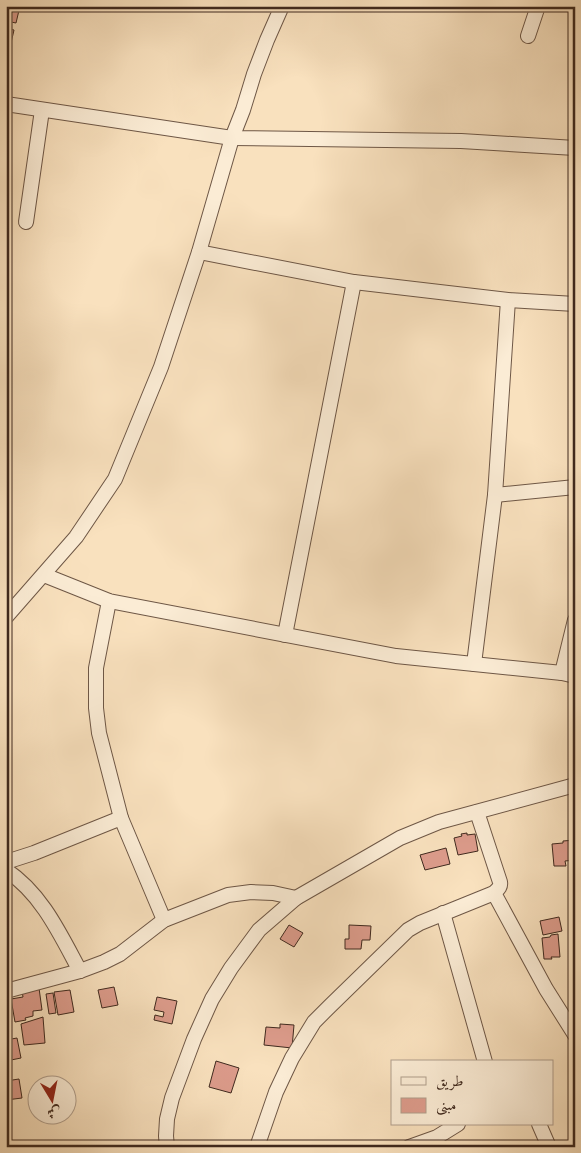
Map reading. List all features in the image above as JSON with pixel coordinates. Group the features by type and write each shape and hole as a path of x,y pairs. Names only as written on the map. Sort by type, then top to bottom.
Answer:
{"street":[{"path":"6,617 76,537 115,479 161,367 199,252 232,138 282,6"},
{"path":"528,36 538,6"},
{"path":"6,104 232,138 461,140 575,148"},
{"path":"26,222 42,110"},
{"path":"199,252 354,282 508,300 575,304"},
{"path":"286,635 354,282"},
{"path":"474,664 495,494 508,300"},
{"path":"495,494 575,487"},
{"path":"44,574 108,602 396,656 568,674 575,620"},
{"path":"108,602 96,668 96,708 99,733 121,818 164,920"},
{"path":"167,1147 167,1119 172,1098 194,1039 212,999 231,968 260,930 296,898 400,838 439,822 574,786"},
{"path":"257,1147 280,1084 292,1058 314,1022 408,930 443,913 494,893 501,885 477,812"},
{"path":"6,862 34,853 121,818"},
{"path":"6,870 16,877 39,900 80,972"},
{"path":"6,991 80,972 104,962 120,954 164,920 228,895 251,892 273,893 296,898"},
{"path":"494,893 546,989 575,1035"},
{"path":"443,913 484,1060"},
{"path":"409,1147 437,1137 455,1126"},
{"path":"540,1126 549,1147"}],"building":[{"path":"6,6 20,6 16,23 6,21"},
{"path":"6,28 14,30 11,43 6,42"},
{"path":"467,833 467,835 475,834 478,851 458,855 454,838"},
{"path":"575,840 575,860 565,861 566,866 554,866 552,844"},
{"path":"446,848 450,864 425,870 420,855"},
{"path":"559,917 562,931 543,935 540,921"},
{"path":"289,925 303,933 294,947 280,939"},
{"path":"349,925 371,926 370,940 362,940 361,949 345,949 345,939 349,939"},
{"path":"558,934 560,957 544,959 542,938"},
{"path":"114,987 118,1005 102,1008 98,990"},
{"path":"39,988 42,1010 33,1011 33,1016 25,1018 26,1020 15,1022 11,999 23,997 22,991"},
{"path":"70,990 74,1012 58,1015 54,992"},
{"path":"53,993 56,1013 49,1014 46,994"},
{"path":"157,997 177,1001 172,1024 154,1020 155,1015 163,1017 164,1012 154,1010"},
{"path":"6,1012 10,1031 6,1032"},
{"path":"43,1017 45,1043 24,1045 21,1024"},
{"path":"280,1024 294,1025 292,1048 264,1045 266,1027 280,1028"},
{"path":"17,1038 21,1058 6,1061 6,1040"},
{"path":"216,1061 239,1068 231,1093 209,1087"},
{"path":"19,1079 22,1098 6,1100 6,1081"}]}
